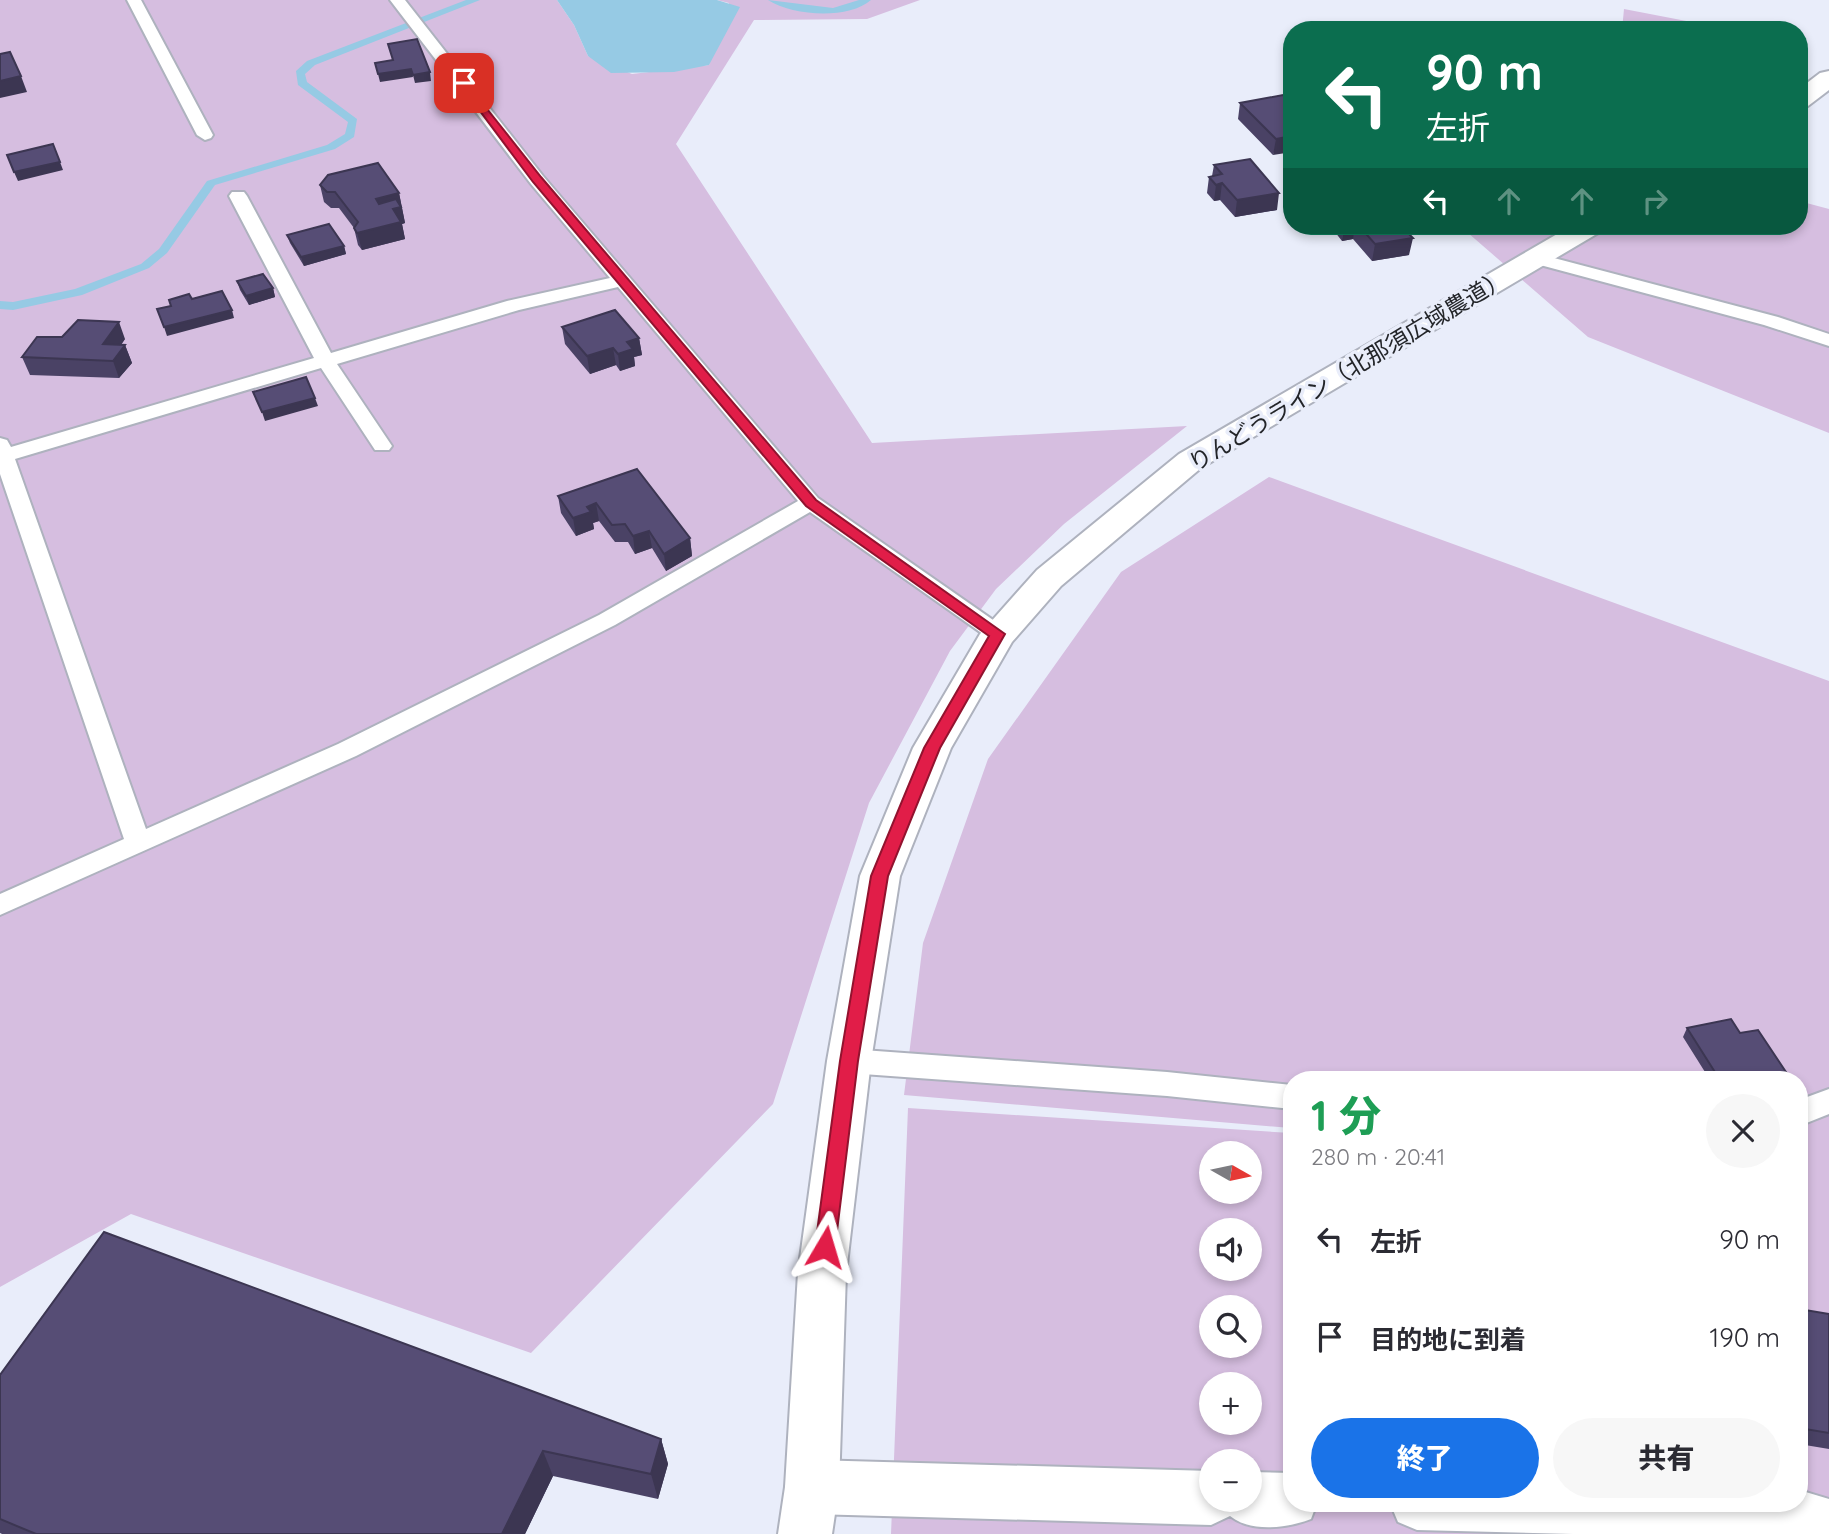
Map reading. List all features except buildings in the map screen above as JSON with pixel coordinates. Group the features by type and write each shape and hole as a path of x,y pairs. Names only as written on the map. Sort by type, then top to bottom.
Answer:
{"street":[{"path":"1808,94 1829,78"},
{"name":"りんどうライン（北那須広域農道）","path":"809,1510 822,1273 849,1061 880,876 932,748 998,634 1049,578 1190,461 1575,235"},
{"path":"809,1510 1199,1497"},
{"path":"1262,1499 1283,1500"},
{"path":"1748,1512 1785,1513 1829,1526"}],"lane":[{"path":"134,0 205,135"},
{"path":"397,0 537,180 811,503 998,634"},
{"path":"238,196 326,362 382,446"},
{"path":"1535,258 1771,321 1829,340"},
{"path":"138,844 1,452 326,362 514,305 624,280"},
{"path":"0,905 347,750 607,620 811,503"},
{"path":"849,1061 1167,1084 1283,1096"},
{"path":"1808,1109 1829,1101"}],"shaded area":[{"path":"0,0 557,0 574,25 588,56 632,74 709,65 729,3 717,0 920,0 867,19 754,20 676,144 872,443 1187,426 1064,524 996,589 950,651 869,803 773,1104 531,1353 131,1214 0,1287"},
{"path":"1624,9 1686,21 1623,21"},
{"path":"1808,203 1829,209 1829,433 1588,337 1470,235 1808,235"},
{"path":"1269,477 1829,681 1829,1534 891,1534 908,1108 1283,1132 1283,1512 1808,1512 1808,1071 1283,1071 1283,1127 904,1095 923,943 988,759 1121,572"}],"water":[{"path":"557,0 717,0 740,7 709,65 674,72 611,73 588,56 574,25"}],"waterway":[{"path":"0,305 13,306 78,292 145,266 163,251 211,183 331,147 350,135 353,121 302,83 300,73 311,63 475,0"},
{"path":"773,0 808,9 833,11 856,6 866,0"}],"route":[{"path":"464,83 537,180 811,503 998,634 932,748 880,876 849,1061 825,1247"}]}
